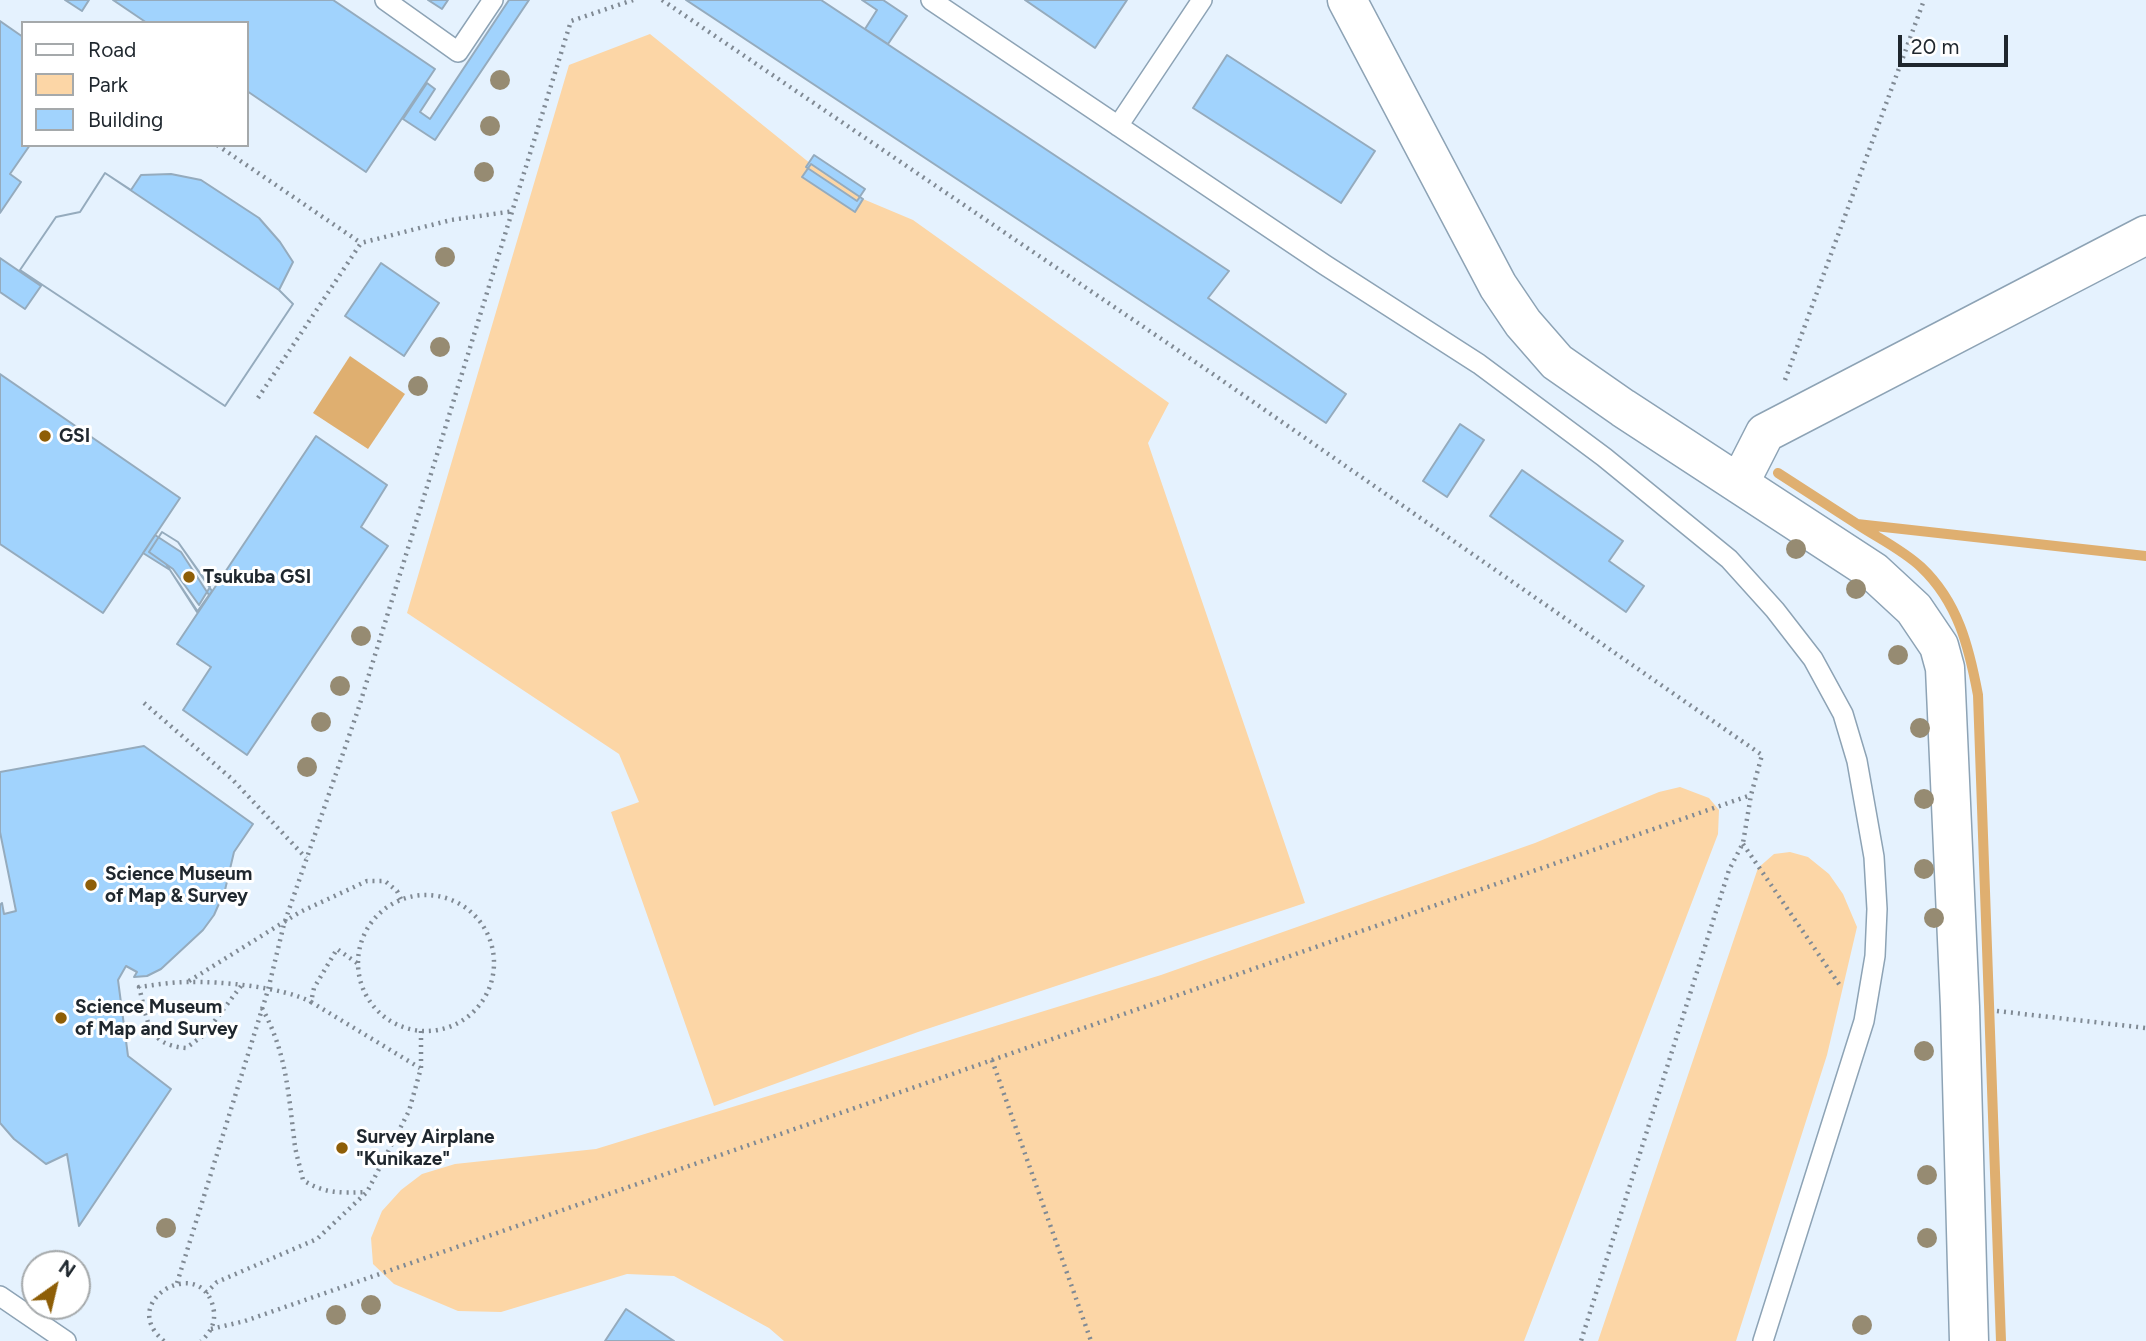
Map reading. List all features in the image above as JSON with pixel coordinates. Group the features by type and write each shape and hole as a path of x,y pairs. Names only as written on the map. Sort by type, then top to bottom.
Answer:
{"street":[{"path":"1347,0 1498,286 1522,323 1557,362 1874,572 1914,609 1939,646 1945,668 1960,1007 1969,1341"},
{"path":"1739,484 1765,433 2146,235"}],"lane":[{"path":"385,0 458,52 493,0"},
{"path":"931,0 1325,265 1479,364 1604,457 1729,559 1775,610 1812,659 1843,714 1857,761 1874,858 1877,908 1875,956 1864,1021 1763,1341"},
{"path":"1118,126 1202,0"},
{"path":"0,1296 66,1341"}],"path":[{"path":"177,1283 268,989 284,924 358,709 571,21 633,0"},
{"path":"662,0 1199,365 1762,755 1751,795 1743,843 1729,870 1581,1341"},
{"path":"1785,381 1924,0"},
{"path":"220,147 361,243"},
{"path":"258,398 361,243 451,220 514,211"},
{"path":"144,703 232,779 306,858"},
{"path":"211,1329 245,1321 1751,795"},
{"path":"1743,843 1864,1021"},
{"path":"189,982 300,912 367,881 385,881 397,891 401,899"},
{"path":"425,895 449,899 460,904 479,920 486,930 494,953 493,978 484,1000 476,1010 467,1018 445,1029 421,1031 388,1021 375,1010 359,980 357,963 363,936 369,924 389,905 401,899 425,895"},
{"path":"311,1002 314,988 337,948 357,963"},
{"path":"241,986 204,1035 186,1048 164,1044 155,1036 139,987 189,982 241,986 268,989 297,995 421,1069"},
{"path":"262,1007 282,1055 288,1080 294,1141 303,1180 316,1189 333,1193 367,1192"},
{"path":"2006,1012 2146,1028"},
{"path":"206,1293 217,1282 317,1239 367,1192 409,1111 421,1069 421,1031"},
{"path":"992,1060 1091,1341"},
{"path":"164,1341 153,1330 150,1310 162,1290 177,1283 189,1283 206,1293 213,1306 215,1318 211,1329 201,1341"}],"green space":[{"path":"650,34 811,164 863,199 913,220 1169,403 1148,443 1305,903 918,1032 714,1106 611,812 639,802 619,754 407,613 569,65"},
{"path":"1680,787 1709,798 1719,810 1718,834 1524,1341 784,1341 769,1328 674,1276 627,1274 501,1312 458,1311 394,1284 373,1264 371,1238 382,1211 401,1190 422,1174 455,1164 596,1149 1161,975 1535,843 1659,792"},
{"path":"1790,852 1808,857 1829,874 1843,894 1857,927 1827,1055 1736,1341 1598,1341 1758,868 1774,854"}],"shaded area":[{"path":"350,356 405,394 368,449 313,413"}],"building":[{"path":"65,0 89,0 82,11"},
{"path":"113,0 333,0 435,69 366,172 248,92 248,21 144,21"},
{"path":"428,0 448,0 442,9"},
{"path":"509,0 529,0 435,140 403,119 427,83 435,89 420,112 430,119"},
{"path":"686,0 821,0 1229,271 1208,298 1346,394 1326,423"},
{"path":"862,0 883,0 907,16 888,44 865,29 877,10"},
{"path":"1025,0 1127,0 1095,48"},
{"path":"0,21 21,36 21,147 29,147 10,174 21,182 0,213"},
{"path":"1227,55 1375,151 1341,203 1193,108"},
{"path":"814,155 865,189 857,201 806,167"},
{"path":"811,164 863,199 855,212 802,177"},
{"path":"105,173 131,190 141,175 171,174 201,180 259,218 293,262 279,290 293,304 225,406 20,270 56,217 80,212"},
{"path":"105,173 279,290 293,304 225,406 20,270 56,217 80,212"},
{"path":"0,258 41,286 25,309 0,292"},
{"path":"381,263 439,303 404,356 345,316"},
{"name":"GSI","path":"0,374 180,498 103,613 0,544"},
{"path":"1460,424 1484,440 1447,497 1423,481"},
{"path":"316,436 387,485 361,527 388,546 247,755 183,710 211,667 177,644"},
{"path":"1522,470 1623,541 1609,561 1644,586 1626,612 1490,516"},
{"name":"Tsukuba GSI","path":"162,532 178,542 210,587 199,605 173,569 149,552"},
{"name":"Tsukuba GSI","path":"162,532 178,542 212,591 198,612 166,564 149,552"},
{"name":"Tsukuba GSI","path":"155,535 181,552 209,595 197,612 170,570 143,553"},
{"name":"Science Museum of Map and Survey","path":"144,746 253,824 234,852 225,890 214,915 203,930 161,969 147,976 134,977 137,972 126,966 118,980 128,1056 171,1089 79,1226 67,1154 46,1164 14,1139 0,1123 0,905 2,903 4,914 16,911 0,832 0,772"},
{"path":"626,1309 674,1341 605,1341"}],"waterway":[{"path":"1778,473 1857,524 2146,556"},
{"path":"1857,524 1914,561 1944,595 1966,643 1978,695 2001,1341"}],"place":[{"name":"GSI","path":"45,436"},
{"name":"Tsukuba GSI","path":"189,577"},
{"name":"Science Museum of Map & Survey","path":"91,885"},
{"name":"Science Museum of Map and Survey","path":"61,1018"},
{"name":"Survey Airplane \"Kunikaze\"","path":"342,1148"}]}
